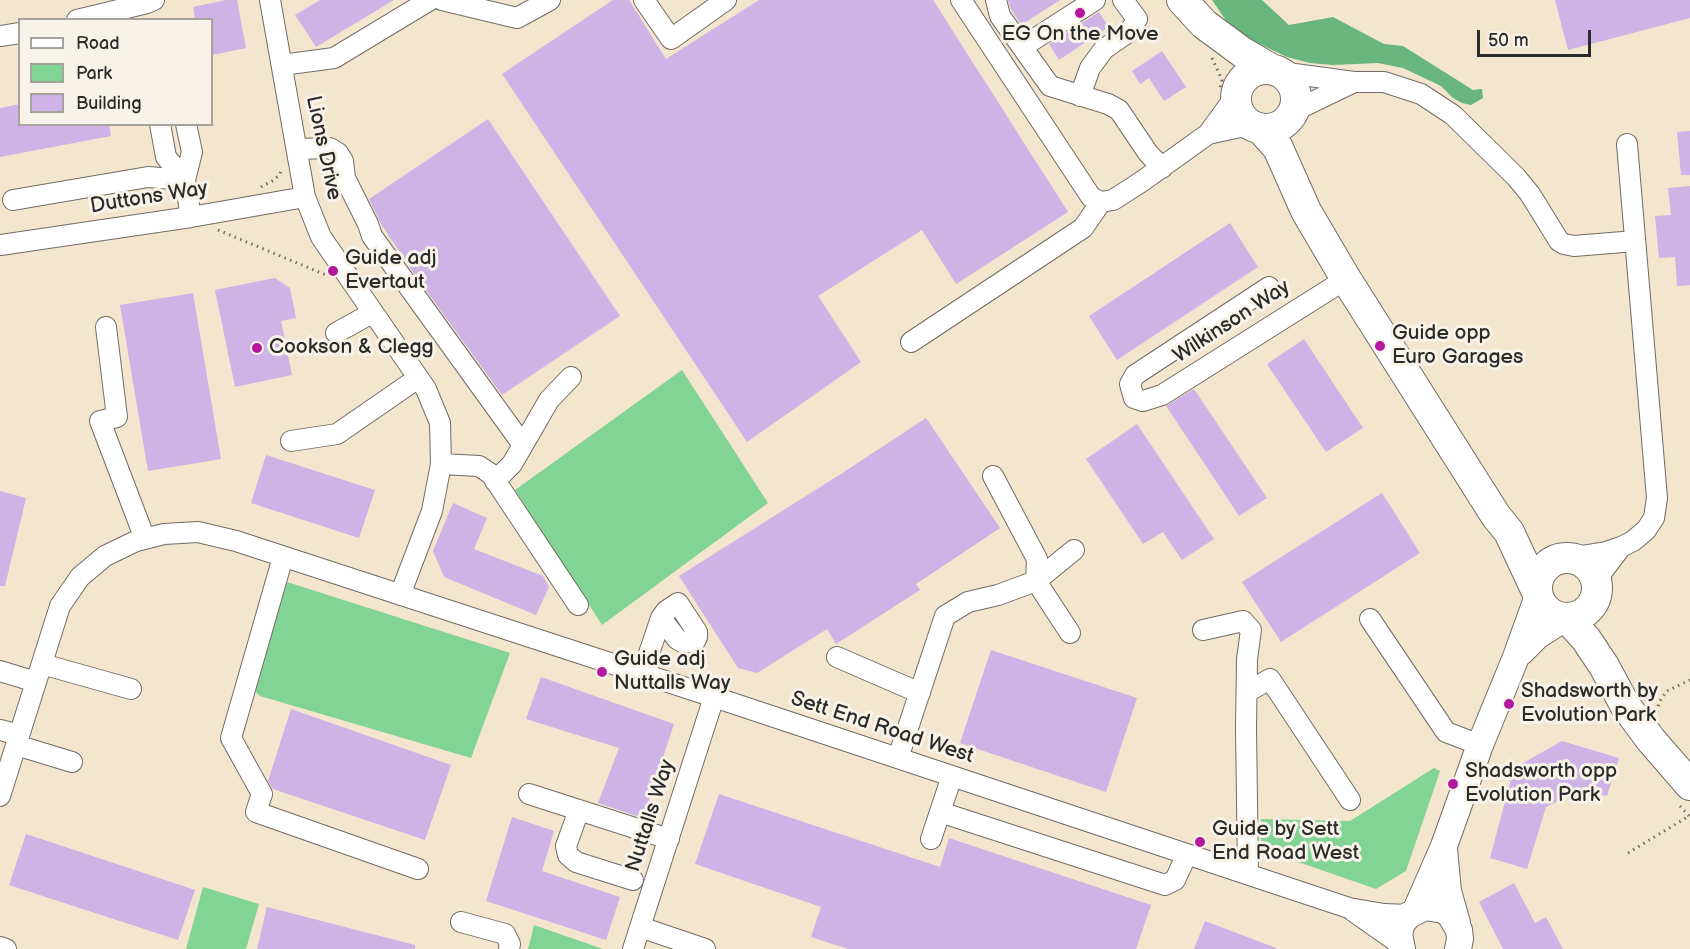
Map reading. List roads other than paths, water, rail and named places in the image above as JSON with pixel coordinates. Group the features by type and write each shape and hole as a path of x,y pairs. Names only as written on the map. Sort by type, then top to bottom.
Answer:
{"highway":[{"path":"1182,0 1227,68 1230,94 1240,116 1247,123 1259,129 1278,148 1306,211 1346,279 1496,516 1509,532 1537,594 1548,611 1566,618 1586,639 1625,705 1647,735 1690,785"},
{"path":"1207,38 1242,52 1275,70 1293,84 1296,93 1293,178"},
{"path":"1230,94 1252,72 1275,70"},
{"path":"1259,129 1281,126 1294,112"},
{"path":"1509,532 1526,544 1586,565 1592,572 1596,588 1604,666"},
{"path":"1537,594 1540,575 1545,568 1564,559"},
{"path":"1566,618 1583,613 1590,607 1596,588"}],"main road":[{"path":"1413,913 1444,846 1480,744 1516,657 1537,594"},
{"path":"1516,657 1537,636 1566,618"},
{"path":"1444,846 1448,891 1462,938"},
{"path":"1401,947 1399,934 1402,923 1413,913 1425,907 1444,910 1462,938"}],"street":[{"name":"Lions Drive","path":"270,0 305,198 321,237 426,389 440,423 441,464 432,511 400,595"},
{"path":"282,65 334,58 430,0"},
{"path":"442,0 517,18 550,0"},
{"path":"644,0 671,39 726,0"},
{"path":"961,0 1091,197 1101,202 1113,200 1208,134 1230,94"},
{"path":"996,0 1000,16 1050,87 1108,104 1119,110 1148,153 1162,168"},
{"path":"1022,47 1095,0"},
{"path":"1080,96 1090,68 1104,49 1130,32 1137,19 1123,0"},
{"path":"89,18 150,8"},
{"path":"0,36 18,33"},
{"path":"1275,70 1354,82 1395,84 1421,94 1453,115 1516,177 1544,215 1555,238 1569,246 1635,241"},
{"path":"1294,112 1354,82"},
{"path":"160,126 166,157 185,180"},
{"path":"186,126 192,152 185,180 191,217"},
{"path":"1208,134 1240,128 1259,129"},
{"path":"1596,588 1602,572 1621,547 1646,530 1654,518 1657,498 1627,144"},
{"path":"298,149 330,148 338,153 343,161 345,178 372,236 523,445"},
{"path":"13,200 148,177 185,180"},
{"name":"Duttons Way","path":"0,245 305,198"},
{"path":"911,342 1083,228 1101,202"},
{"name":"Wilkinson Way","path":"1269,287 1135,375 1130,384 1134,398 1143,401 1162,395 1346,279"},
{"path":"336,333 372,313"},
{"path":"106,327 117,417 100,422 145,539"},
{"path":"495,481 512,464 549,400 571,377"},
{"path":"291,441 337,434 418,378"},
{"path":"441,464 479,466 491,474 578,605"},
{"path":"993,476 1037,559 1036,582 1070,633"},
{"name":"Sett End Road West","path":"0,796 60,606 80,577 105,556 145,539 164,534 198,532 236,541 714,697 1348,908 1384,914 1413,913"},
{"path":"1564,559 1588,556 1621,547"},
{"path":"898,758 945,616 968,602 998,596 1036,582 1074,550"},
{"path":"283,557 231,738 262,794 256,812 418,869"},
{"path":"642,674 661,618"},
{"path":"1370,619 1446,732 1480,744"},
{"path":"1203,630 1243,621 1251,630 1247,659 1248,874"},
{"path":"837,657 920,693"},
{"path":"0,671 39,673 131,689"},
{"path":"1247,692 1270,679 1350,800"},
{"name":"Nuttalls Way","path":"633,949 714,697"},
{"path":"0,730 18,740 72,762"},
{"path":"931,839 952,776"},
{"path":"529,794 669,839"},
{"path":"579,810 566,846 568,855 576,861 633,880"},
{"path":"940,812 1165,885 1175,880 1187,854"},
{"name":"Sett End Road West","path":"1348,908 1401,947"},
{"path":"461,922 505,934 510,944 508,949"},
{"path":"640,927 705,949"},
{"path":"0,947 6,949"}],"place":[{"name":"EG On the Move","path":"1080,13"},
{"name":"Guide adj Evertaut","path":"333,271"},
{"name":"Guide opp Euro Garages","path":"1380,346"},
{"name":"Cookson & Clegg","path":"257,348"},
{"name":"Guide adj Nuttalls Way","path":"602,672"},
{"name":"Shadsworth by Evolution Park","path":"1509,704"},
{"name":"Shadsworth opp Evolution Park","path":"1453,784"},
{"name":"Guide by Sett End Road West","path":"1200,842"}]}
